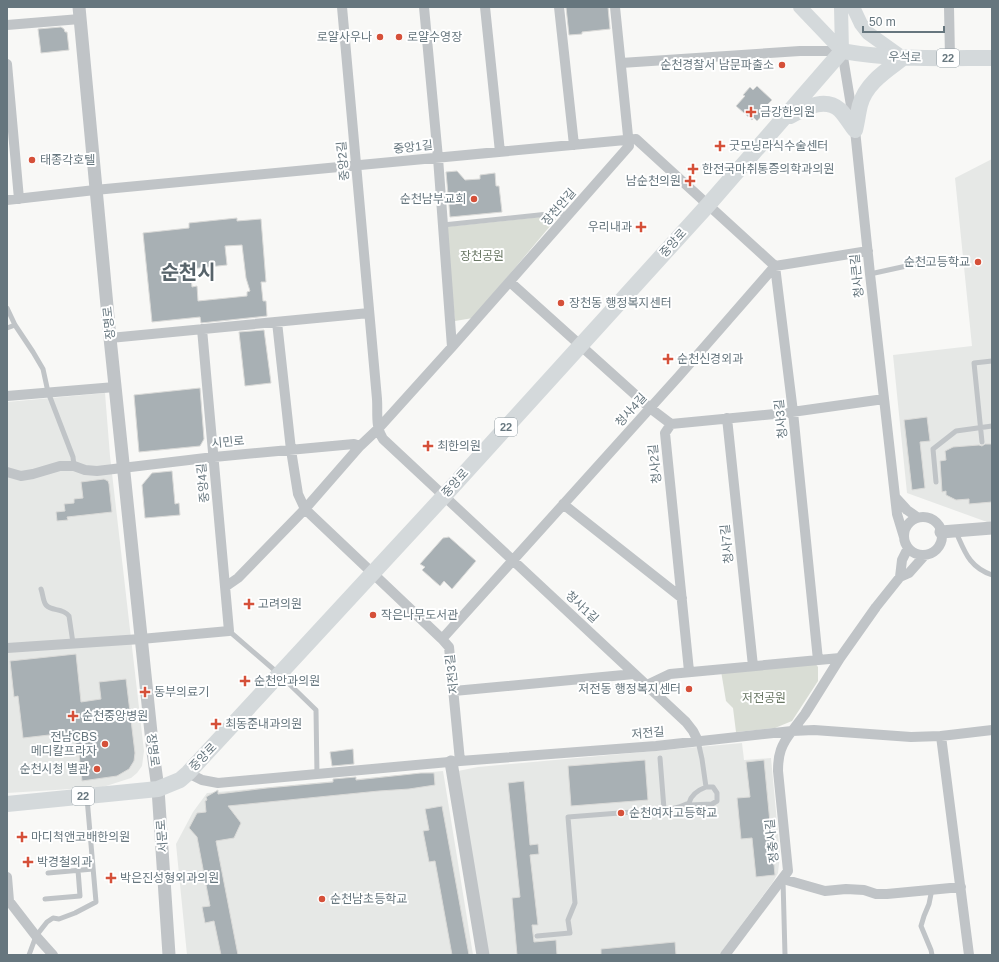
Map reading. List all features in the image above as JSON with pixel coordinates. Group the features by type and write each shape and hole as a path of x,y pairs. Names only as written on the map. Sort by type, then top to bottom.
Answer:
{"main road":[{"path":"800,7 842,51"},
{"path":"841,7 842,51"},
{"path":"853,7 861,24 868,33 904,58 877,78 866,91 860,106 855,130"},
{"name":"우석로","path":"842,51 904,58 992,58"},
{"name":"중앙로","path":"7,804 158,789 180,780 188,773 444,496 708,205 842,51"},
{"path":"781,121 812,105 829,104 839,110 855,130"}],"street":[{"name":"중앙2길","path":"342,7 377,399 378,429"},
{"path":"424,7 438,158 452,347"},
{"path":"484,7 500,152"},
{"path":"559,7 574,145"},
{"path":"615,7 629,140 636,139 775,266 868,251"},
{"path":"949,7 950,58"},
{"path":"7,25 79,13"},
{"name":"장명로","path":"79,13 110,338 158,789"},
{"path":"621,62 800,50 842,51"},
{"name":"청사큰길","path":"842,51 855,130 897,514 904,536"},
{"path":"7,64 18,199"},
{"name":"중앙1길","path":"7,200 95,190 629,140"},
{"name":"장천안길","path":"378,429 510,282 629,146 629,140"},
{"name":"청사4길","path":"442,638 650,408 775,266"},
{"name":"청사3길","path":"775,266 793,412 818,660"},
{"path":"510,282 581,344 650,408 671,424 793,412 884,399"},
{"path":"110,338 369,313"},
{"path":"277,322 291,450 298,494 305,509"},
{"name":"중앙4길","path":"202,329 229,631"},
{"path":"7,396 115,387"},
{"name":"청사7길","path":"727,418 753,666"},
{"name":"청사2길","path":"671,424 665,433 689,671"},
{"path":"225,587 238,578 305,509 360,446 378,429 383,439 444,496"},
{"name":"시민로","path":"7,472 21,476 60,466 74,466 85,470 97,470 354,444 360,446"},
{"name":"청사1길","path":"444,496 686,722 698,741"},
{"path":"896,498 907,510 917,517"},
{"path":"563,504 682,598"},
{"name":"저전3길","path":"305,509 442,638 449,647 454,691 456,761 483,955"},
{"path":"792,731 805,714 840,658 876,607 900,577 909,573 925,555 936,549 942,538 941,532 935,521 923,516 917,517 907,525 904,530 904,536 908,548 913,552 925,555"},
{"path":"941,532 992,528"},
{"path":"900,577 902,560 908,548"},
{"path":"7,648 141,639 229,631"},
{"path":"647,685 670,674 689,671 840,658"},
{"path":"454,691 634,674"},
{"name":"저전길","path":"188,773 202,780 218,783 456,761 656,746 792,731 814,730 911,737 941,736 992,730"},
{"name":"정충사길","path":"725,955 784,879 788,871 778,771 778,756 785,740 792,731"},
{"path":"941,736 969,955"},
{"name":"서문로","path":"158,789 169,955"},
{"path":"7,877 8,901 53,955"},
{"path":"784,879 825,891 846,889 864,890 876,894 961,887"}],"lane":[{"path":"443,225 558,213 568,215"},
{"path":"870,274 943,258"},
{"path":"7,308 15,326 43,369 48,392 73,457 74,466"},
{"path":"7,328 15,326"},
{"path":"982,442 974,363 992,360"},
{"path":"936,482 933,449 956,431 992,426"},
{"path":"955,531 969,560 982,571 992,575"},
{"path":"41,589 45,603 48,606 63,610 69,616 72,643"},
{"path":"229,631 279,674 316,710 317,775"},
{"path":"698,741 706,787"},
{"path":"660,758 664,809"},
{"path":"537,936 570,933 568,920 575,903 568,817 679,807 689,803 699,789 713,787 717,793 716,801 712,804 690,805 689,803"},
{"path":"29,955 36,936 47,922 53,918 59,919 76,913 96,902 87,796"},
{"path":"48,873 93,869"},
{"path":"45,898 80,896 78,870"},
{"path":"784,879 785,955"},
{"path":"932,889 929,904 921,926 932,955"}],"shaded area":[{"name":"순천고등학교","path":"992,159 992,522 987,522 907,493 893,355 972,346 955,178"},
{"path":"105,393 110,456 144,751 142,766 131,778 103,787 7,793 7,402"},
{"name":"순천여자고등학교","path":"742,743 744,760 771,758 780,855 778,873 773,882 719,955 488,955 458,771 478,767"},
{"name":"순천남초등학교","path":"443,771 473,955 187,955 176,844 193,812 207,793"}],"green space":[{"name":"장천공원","path":"550,216 556,219 473,318 455,321 445,227"},
{"name":"저전공원","path":"815,663 818,667 818,681 792,721 775,728 736,732 733,708 726,701 721,671"}],"building":[{"path":"566,7 608,7 610,29 569,35"},
{"path":"61,27 65,32 67,32 69,50 41,53 38,29"},
{"path":"757,86 772,100 768,104 771,106 757,121 754,118 752,120 736,106 745,96 743,95 750,87 753,90"},
{"name":"순천남부교회","path":"457,171 465,180 480,179 480,175 495,173 496,186 499,186 502,212 450,217 446,172"},
{"path":"237,218 237,221 261,219 266,282 261,282 263,301 266,301 267,316 201,323 200,317 152,322 143,233 189,228 189,223","holes":["242,245 246,278 250,291 247,292 247,296 198,301 197,286 192,287 190,269 227,265 225,246"]},
{"path":"264,330 271,383 245,386 239,332"},
{"path":"200,388 204,439 200,446 139,452 134,395"},
{"path":"927,417 930,441 920,442 925,488 912,490 904,420"},
{"path":"985,444 992,444 992,502 969,504 969,499 956,500 946,495 946,491 942,492 940,461 946,460 945,451 953,447 982,446"},
{"path":"172,471 175,504 179,503 180,515 145,518 142,485 152,473"},
{"path":"104,479 108,481 109,484 112,512 67,517 68,520 57,521 56,512 65,511 64,504 74,503 74,499 83,498 81,482"},
{"path":"449,537 476,561 452,589 444,581 440,586 422,570 425,567 420,564 443,538"},
{"path":"76,654 81,702 101,699 99,682 126,679 135,753 134,761 129,769 117,776 82,781 79,754 77,755 75,732 23,738 18,696 14,697 10,661"},
{"path":"353,749 354,764 332,766 330,752"},
{"path":"645,760 648,800 571,806 568,766"},
{"path":"764,760 775,875 756,877 752,838 741,839 737,798 750,797 746,762"},
{"path":"434,773 435,785 409,789 228,806 241,823 234,838 216,841 238,955 221,955 214,921 205,923 202,907 210,906 197,837 189,828 197,813 206,812 206,797 218,790 218,794 333,782 333,779 356,777 356,780"},
{"path":"524,781 530,845 538,844 539,854 530,855 538,925 532,925 534,942 556,940 557,955 517,955 512,898 520,897 508,783"},
{"path":"442,806 469,955 452,955 435,861 429,862 423,831 429,830 425,809"},
{"path":"675,942 676,955 601,955 601,949"}],"place":[{"name":"로얄사우나","path":"380,37"},
{"name":"로얄수영장","path":"399,37"},
{"name":"순천경찰서 남문파출소","path":"782,65"},
{"name":"금강한의원","path":"751,112"},
{"name":"굿모닝라식수술센터","path":"720,146"},
{"name":"태종각호텔","path":"32,160"},
{"name":"한전국마취통증의학과의원","path":"693,169"},
{"name":"남순천의원","path":"690,181"},
{"name":"순천남부교회","path":"474,199"},
{"name":"우리내과","path":"641,227"},
{"name":"순천고등학교","path":"978,262"},
{"name":"장천동 행정복지센터","path":"561,303"},
{"name":"순천신경외과","path":"668,359"},
{"name":"최한의원","path":"428,446"},
{"name":"고려의원","path":"249,604"},
{"name":"작은나무도서관","path":"373,615"},
{"name":"순천안과의원","path":"245,681"},
{"name":"저전동 행정복지센터","path":"689,689"},
{"name":"동부의료기","path":"145,692"},
{"name":"순천중앙병원","path":"73,716"},
{"name":"최동준내과의원","path":"216,724"},
{"name":"전남CBS 메디칼프라자","path":"105,744"},
{"name":"순천시청 별관","path":"97,769"},
{"name":"순천여자고등학교","path":"621,813"},
{"name":"마디척앤코배한의원","path":"22,837"},
{"name":"박경철외과","path":"28,862"},
{"name":"박은진성형외과의원","path":"111,878"},
{"name":"순천남초등학교","path":"322,899"}],"district":[{"name":"순천시","path":"188,272"}]}
